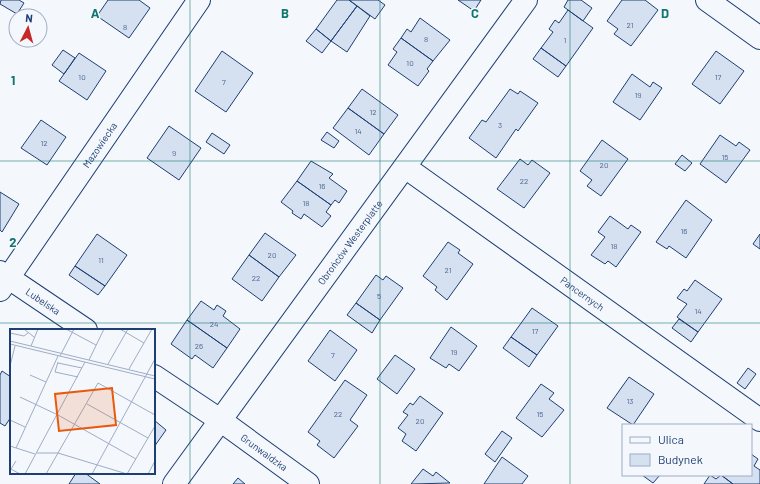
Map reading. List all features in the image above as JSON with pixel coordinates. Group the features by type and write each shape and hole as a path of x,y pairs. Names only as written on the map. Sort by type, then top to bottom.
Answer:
{"street":[{"name":"Mazowiecka","path":"3,280 199,0"},
{"name":"Obrońców Westerplatte","path":"174,484 526,0"},
{"path":"707,0 760,38"},
{"name":"Pancernych","path":"405,167 760,420"},
{"name":"Lubelska","path":"3,280 84,329"},
{"path":"155,377 220,420"},
{"name":"Grunwaldzka","path":"220,420 308,484"}],"building":[{"path":"1,0 19,0 24,3 21,8 8,9 0,4"},
{"path":"108,0 139,0 150,8 129,38 97,16"},
{"path":"337,0 349,0 357,6 331,41 316,29"},
{"path":"349,0 378,0 385,5 375,19"},
{"path":"458,0 481,0 474,11"},
{"path":"568,0 581,0 592,8 583,21 564,7"},
{"path":"622,0 645,0 658,10 631,46 614,34 618,29 607,21"},
{"path":"357,6 370,16 347,52 331,41"},
{"path":"568,10 593,28 566,66 541,48 553,32 549,29 555,20 559,23"},
{"path":"420,18 450,40 433,61 401,38 407,29 411,32"},
{"path":"316,29 331,41 322,53 306,41"},
{"path":"401,38 433,61 427,69 429,71 418,86 388,65 397,52 393,49"},
{"path":"541,48 566,66 558,77 533,59"},
{"path":"63,50 75,58 64,74 52,65"},
{"path":"222,51 253,73 226,112 195,91"},
{"path":"716,51 744,71 720,104 692,84"},
{"path":"79,53 106,71 87,100 59,81"},
{"path":"632,74 650,87 653,82 662,88 640,120 613,102"},
{"path":"362,89 398,115 384,134 348,108"},
{"path":"510,89 518,94 520,91 538,103 518,131 516,129 496,158 469,138 482,120 486,122"},
{"path":"348,108 384,134 369,155 333,128"},
{"path":"41,120 66,137 47,165 21,148"},
{"path":"169,126 201,148 179,180 147,158"},
{"path":"327,132 339,141 334,148 321,140"},
{"path":"212,133 230,145 224,154 206,142"},
{"path":"720,135 736,146 739,142 750,150 726,183 700,164"},
{"path":"602,140 628,159 601,196 587,186 592,180 580,171"},
{"path":"682,155 692,163 685,171 675,164"},
{"path":"520,159 528,165 532,160 550,173 524,208 497,189"},
{"path":"311,161 333,174 329,178 347,191 339,203 335,200 331,205 297,181"},
{"path":"297,181 331,205 326,212 331,216 322,227 304,214 301,219 292,213 293,211 281,202"},
{"path":"0,192 19,204 2,232 0,230"},
{"path":"686,200 712,220 686,258 669,246 667,249 656,242"},
{"path":"610,216 628,229 631,225 641,232 616,267 608,261 605,264 591,255 605,237 598,232"},
{"path":"265,233 296,255 279,277 249,255"},
{"path":"97,234 127,255 105,286 75,266"},
{"path":"760,234 760,249 753,244"},
{"path":"448,242 460,250 458,253 473,264 447,300 435,290 437,287 423,276"},
{"path":"249,255 279,277 262,301 232,279"},
{"path":"75,266 105,286 98,295 69,275"},
{"path":"376,275 383,280 386,276 403,288 380,320 356,303"},
{"path":"695,280 722,299 698,332 677,317 687,304 677,298 684,289 687,291"},
{"path":"201,301 214,310 217,305 226,311 223,316 240,329 227,348 187,320"},
{"path":"356,303 380,320 372,333 347,315"},
{"path":"532,308 558,326 537,355 511,337"},
{"path":"679,319 698,332 691,342 672,328"},
{"path":"187,320 227,348 213,368 195,355 192,359 171,344"},
{"path":"451,327 477,346 459,371 449,364 446,368 430,358"},
{"path":"330,330 357,350 335,381 308,361"},
{"path":"511,337 537,355 529,367 503,348"},
{"path":"395,355 415,369 397,394 377,379"},
{"path":"748,368 756,374 745,389 737,383"},
{"path":"2,371 10,376 10,418 5,426 0,423 0,375"},
{"path":"629,377 654,394 634,424 607,408"},
{"path":"345,380 367,395 350,420 358,426 334,458 317,445 320,441 308,432"},
{"path":"541,384 554,393 549,399 564,410 542,437 516,418"},
{"path":"420,396 443,413 416,451 402,441 406,434 398,428 408,415 403,412 410,403 413,405"},
{"path":"155,421 166,430 155,446"},
{"path":"502,431 512,438 495,462 485,454"},
{"path":"752,455 758,459 754,466 760,470 760,484 733,484 722,476 752,476"},
{"path":"502,457 528,476 522,484 484,484"},
{"path":"423,469 433,476 436,472 450,483 411,484"},
{"path":"75,474 86,474 100,484 69,484"},
{"path":"643,476 659,476 653,483"},
{"path":"709,476 716,479 722,476 733,484 704,484"},
{"path":"238,478 245,484 233,484"}]}
